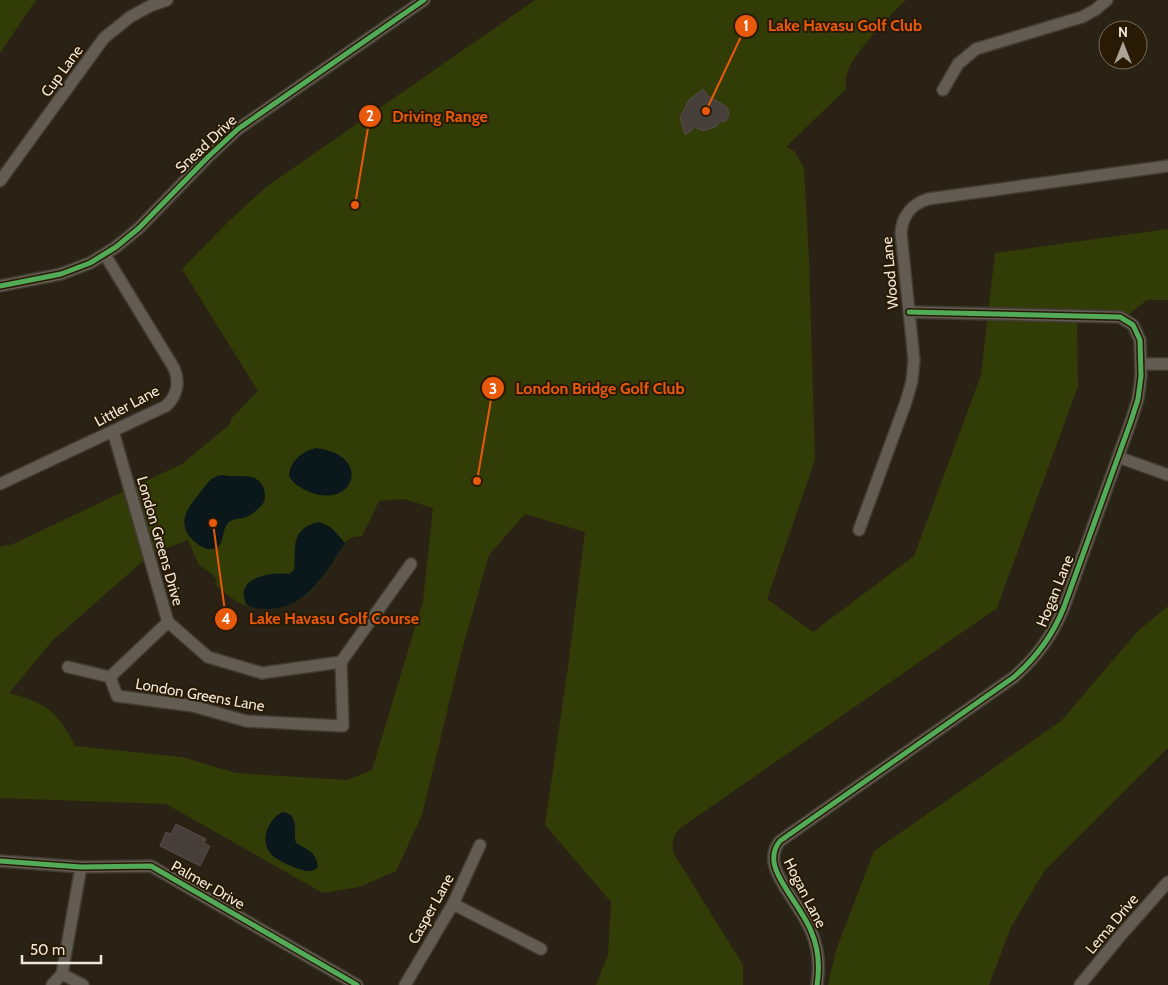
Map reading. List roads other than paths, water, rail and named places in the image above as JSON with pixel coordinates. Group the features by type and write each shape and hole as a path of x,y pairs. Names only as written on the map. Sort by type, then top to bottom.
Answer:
{"street":[{"name":"Cup Lane","path":"0,181 104,38 130,17 150,6 167,0"},
{"name":"Snead Drive","path":"0,286 61,274 105,255 139,228 238,129 424,0"},
{"path":"943,90 958,64 976,49 1082,17 1095,10 1107,0"},
{"name":"Wood Lane","path":"858,530 910,391 914,360 901,227 908,212 918,203 928,199 1168,166"},
{"name":"Littler Lane","path":"0,484 166,406 174,397 177,382 174,368 105,255"},
{"name":"Hogan Lane","path":"817,985 818,960 816,944 807,921 775,869 774,855 778,844 1014,677 1033,660 1048,641 1060,618 1138,398 1141,342 1139,335 1131,324 1120,317 909,312"},
{"path":"1141,364 1168,364"},
{"name":"London Greens Drive","path":"113,431 168,622 208,656 262,673 341,662"},
{"path":"1118,457 1168,475"},
{"path":"341,662 411,564"},
{"name":"London Greens Lane","path":"168,622 110,677 117,696 193,706 246,720 343,726 341,662"},
{"path":"68,667 110,677"},
{"name":"Casper Lane","path":"404,985 453,904 480,845"},
{"name":"Palmer Drive","path":"0,861 81,866 151,866 357,985"},
{"path":"52,985 62,974 81,866"},
{"name":"Lema Drive","path":"1080,985 1168,882"},
{"path":"453,904 541,949"},
{"path":"62,974 84,985"}],"place":[{"name":"Lake Havasu Golf Club","path":"706,111"},
{"name":"Driving Range","path":"355,205"},
{"name":"London Bridge Golf Club","path":"477,481"},
{"name":"Lake Havasu Golf Course","path":"213,523"}]}
